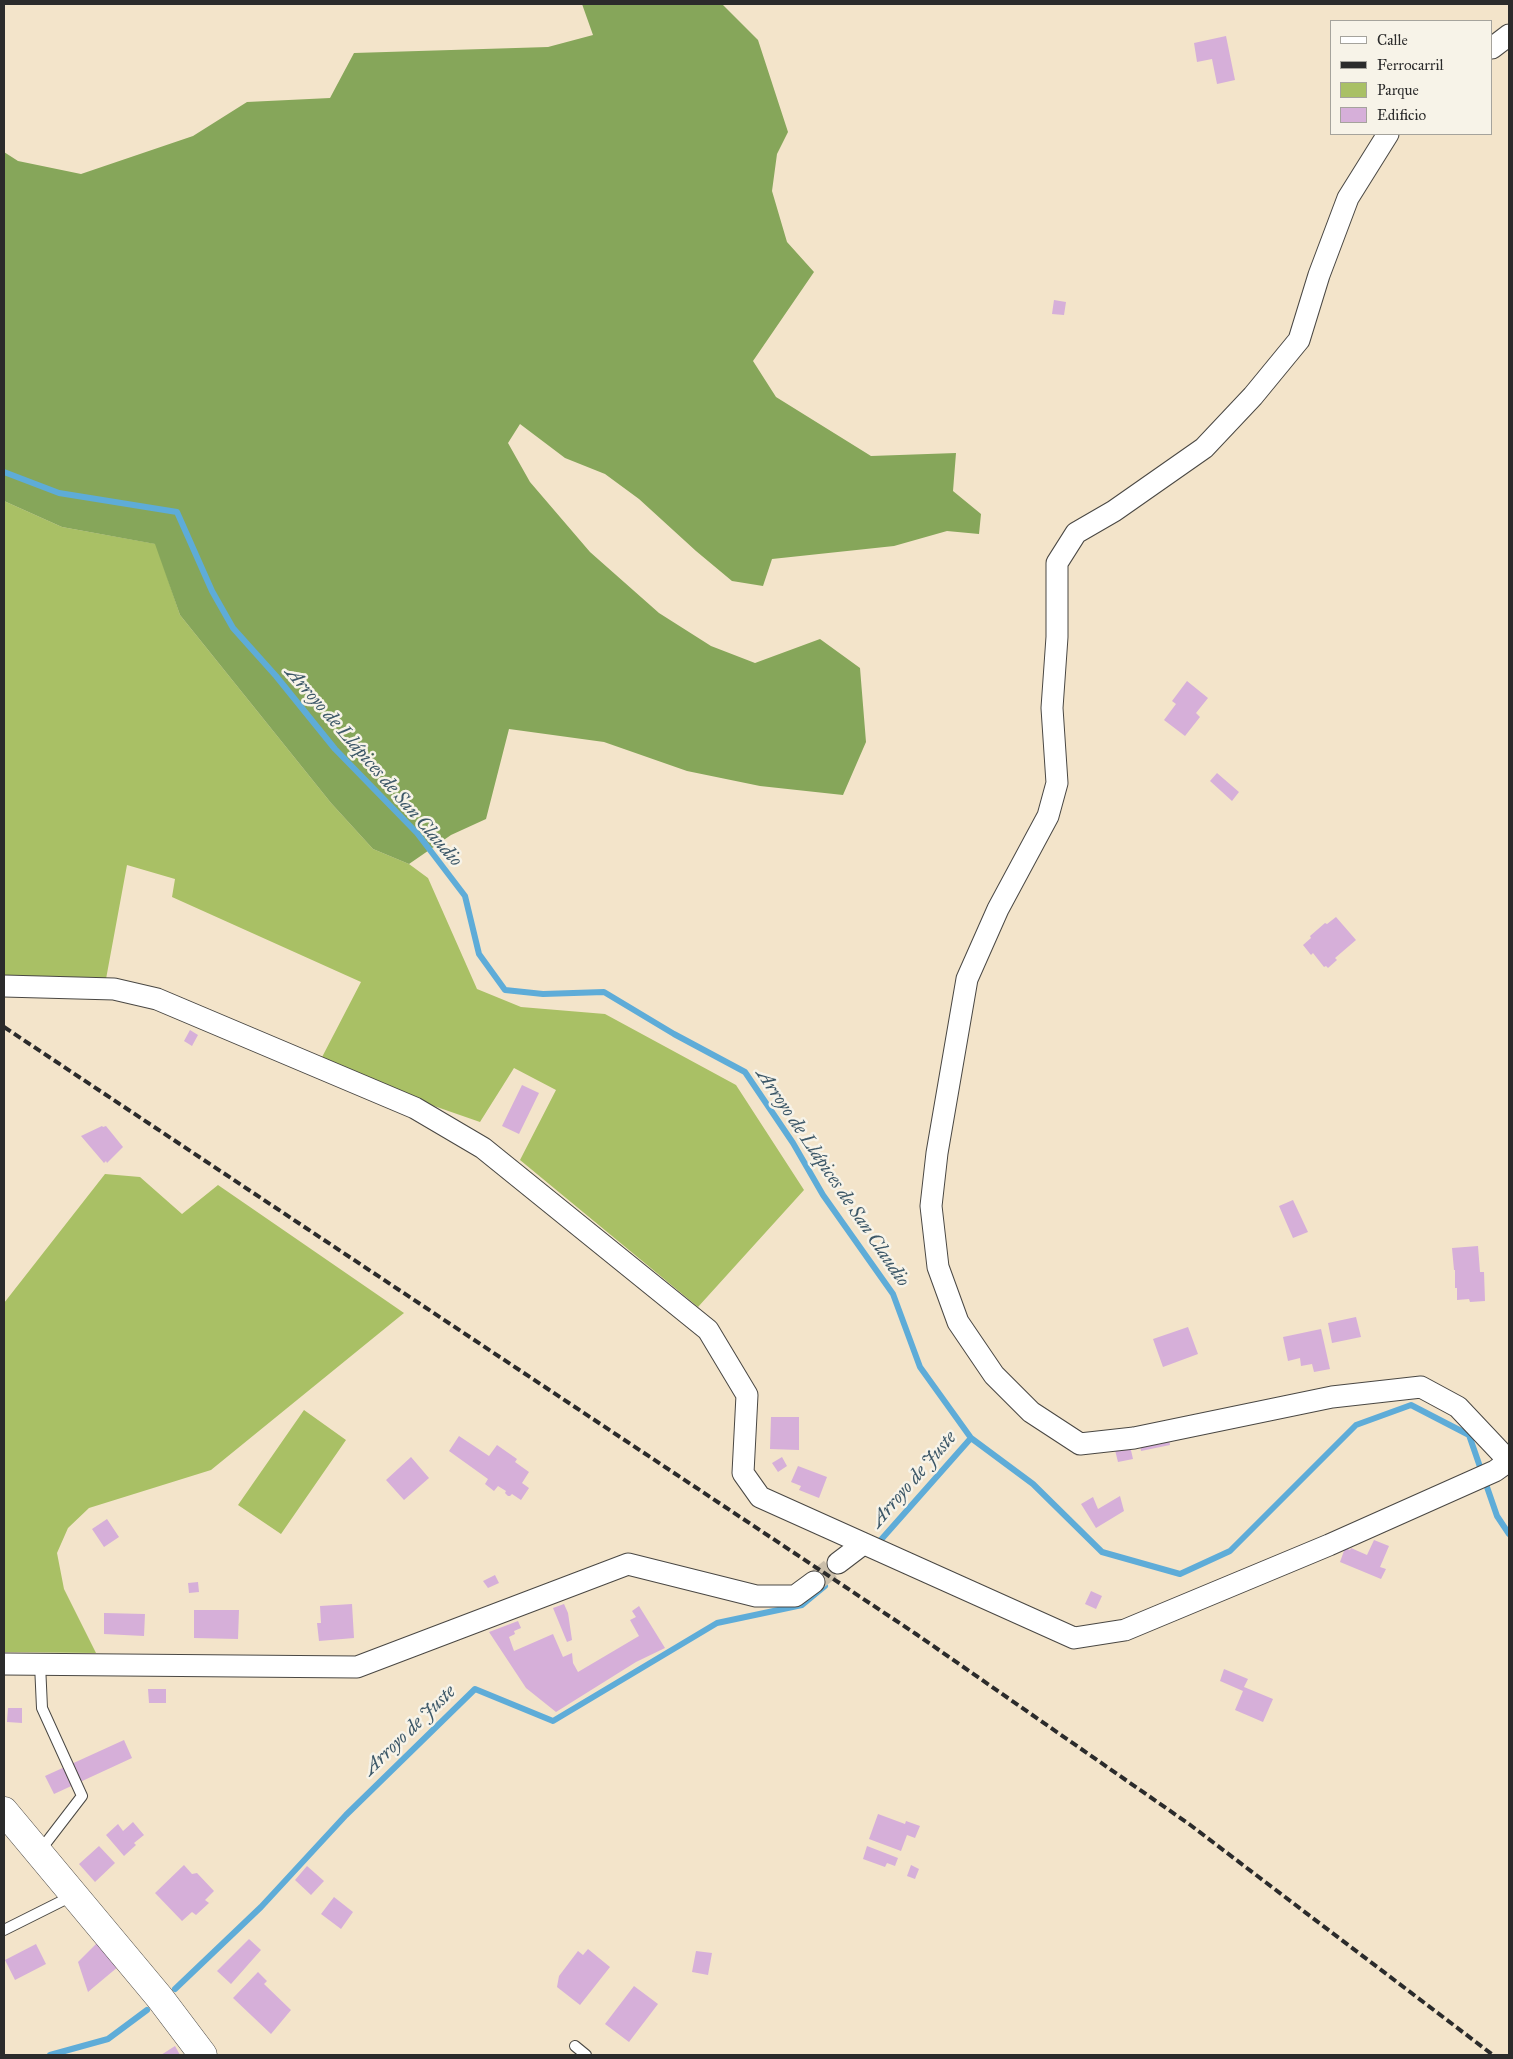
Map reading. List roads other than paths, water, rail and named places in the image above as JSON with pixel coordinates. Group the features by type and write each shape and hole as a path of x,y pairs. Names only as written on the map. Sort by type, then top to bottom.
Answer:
{"street":[{"path":"1493,47 1509,35"},
{"path":"4,986 114,989 157,999 415,1108 483,1148 708,1330 747,1395 743,1473 760,1497 1074,1638 1125,1630 1320,1549 1462,1486 1504,1465 1458,1408 1421,1387 1332,1397 1134,1438 1080,1444 1031,1412 994,1375 958,1322 938,1267 930,1206 937,1153 967,979 998,909 1048,816 1057,783 1052,708 1057,637 1056,562 1076,533 1114,511 1204,448 1253,396 1299,340 1319,275 1348,198 1387,135"},
{"path":"838,1563 863,1544"},
{"path":"4,1664 357,1667 628,1564 756,1596 796,1596 814,1582"},
{"path":"4,1811 160,1998 203,2055"}],"lane":[{"path":"39,1852 82,1796 42,1708 40,1664"},
{"path":"4,1930 75,1895"},
{"path":"575,2046 586,2055"}],"waterway":[{"name":"Arroyo de Llápices de San Claudio","path":"4,472 59,493 177,512 212,591 233,628 276,676 335,749 417,833 465,896 479,954 505,990 543,994 604,992 674,1034 745,1072 793,1143 823,1195 893,1294 920,1367 971,1438 1033,1484 1102,1552 1180,1574 1230,1551 1356,1425 1411,1405 1469,1435 1497,1516 1509,1534"},
{"name":"Arroyo de Juste","path":"879,1542 971,1438"},
{"name":"Arroyo de Juste","path":"175,1989 261,1907 346,1815 475,1689 553,1721 717,1623 802,1605 825,1586"},
{"name":"Arroyo de Juste","path":"50,2055 108,2039 147,2010"}],"tunnel":[{"path":"814,1582 838,1563"}],"railway":[{"path":"4,1027 916,1634 1189,1824 1493,2055"}]}
